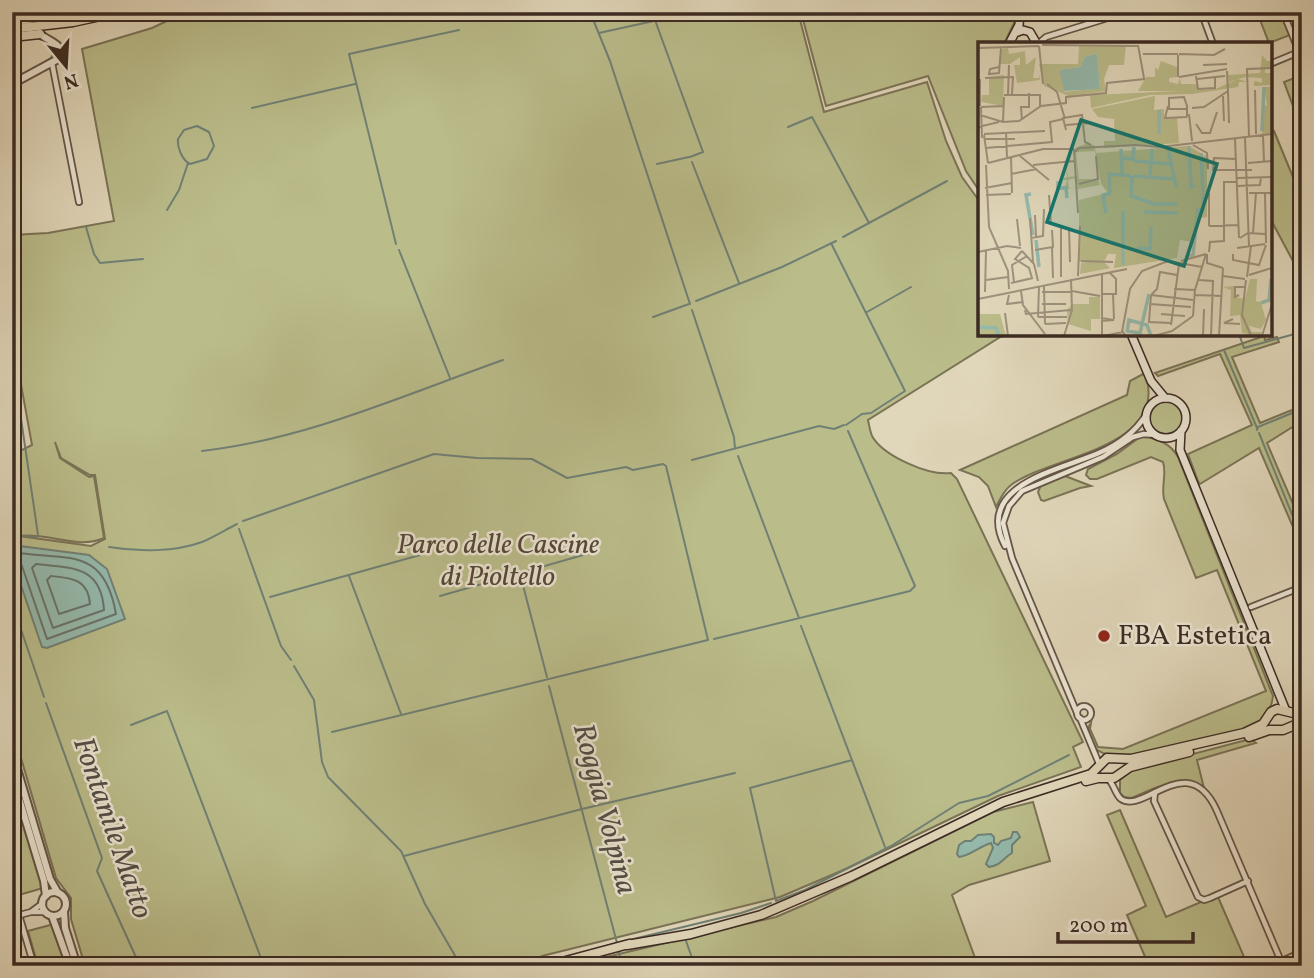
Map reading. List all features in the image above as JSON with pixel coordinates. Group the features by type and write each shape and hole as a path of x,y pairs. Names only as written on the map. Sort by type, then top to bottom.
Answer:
{"main road":[{"path":"12,20 58,12"},
{"path":"12,20 81,12"},
{"path":"12,29 65,24 119,12"},
{"path":"1010,42 1020,22 1021,12"},
{"path":"1021,12 1024,24 1035,39"},
{"path":"1014,33 1021,30 1035,39"},
{"path":"12,37 40,34"},
{"path":"1133,336 1151,381 1165,398 1175,401 1184,409 1186,419 1181,431 1180,450 1247,606 1287,712 1290,721 1288,727"},
{"path":"1151,381 1151,405 1146,415 1148,426 1156,435 1165,438 1180,450"},
{"path":"1151,405 1165,398"},
{"path":"1165,438 1173,437 1181,431"},
{"path":"1274,682 1276,697 1270,715 1270,726 1274,730"},
{"path":"1108,778 1101,774 1102,761 1112,758 1133,759 1244,733 1263,724 1279,709 1302,715"},
{"path":"992,807 1096,778 1108,778 1132,766 1283,730 1302,722"},
{"path":"1112,758 1121,765 1119,774"},
{"path":"547,966 627,945 724,926 772,911 852,876 992,807 1021,795 1089,775 1100,767"}],"street":[{"path":"1035,39 1107,15 1127,12"},
{"path":"1283,12 1302,59"},
{"path":"1202,13 1212,42"},
{"path":"1292,34 1302,30"},
{"path":"12,84 55,61 61,50 57,44 40,34"},
{"path":"1272,63 1299,52"},
{"path":"55,61 79,202"},
{"path":"1012,558 1002,539 999,526 1003,504 1013,491 1027,482 1109,449 1131,433 1146,415"},
{"path":"1100,767 1012,558 1004,533 1004,518 1012,500 1022,491 1103,457 1133,437 1156,435"},
{"path":"1247,606 1302,587"},
{"path":"1069,695 1075,703 1091,710 1084,724 1085,735"},
{"path":"1078,715 1080,707 1084,705"},
{"path":"1078,715 1088,719"},
{"path":"1092,748 1101,755 1112,758"},
{"path":"12,751 50,879 65,900 65,928 77,966"},
{"path":"1116,790 1119,774"},
{"path":"12,775 44,881 44,900 70,966"},
{"path":"1108,778 1121,798 1130,801 1158,789 1182,783 1193,785 1208,796 1248,881 1282,963"},
{"path":"1155,792 1156,804 1198,898 1206,900 1248,881"},
{"path":"31,912 44,900 58,893"},
{"path":"12,917 31,912 59,915 64,911"},
{"path":"19,915 34,966"},
{"path":"1270,966 1302,952"}],"green space":[{"name":"Parco delle Cascine di Pioltello","path":"186,12 798,12 824,112 927,82 946,141 962,177 978,199 978,336 1002,336 868,420 872,436 886,451 919,468 951,473 957,479 1083,742 1073,747 1081,767 998,796 848,868 780,897 542,956 527,966 85,966 71,919 71,898 56,878 14,734 13,726 20,710 12,702 12,535 17,535 12,534 12,455 32,445 12,335 12,235 48,233 114,221 82,49 152,28","holes":["55,442 61,458 90,475 95,475 105,539 91,546 19,536 40,536 73,542 104,538 94,476 89,477 60,458"]},
{"path":"801,12 1015,12 1014,23 1005,42 978,42 978,189 966,171 928,76 826,106"},
{"path":"1257,12 1280,12 1290,35 1269,42"},
{"path":"1302,75 1302,112 1296,114 1284,82"},
{"path":"1272,132 1302,199 1302,278 1272,222"},
{"path":"1264,336 1265,340 1277,337 1279,342 1232,357 1260,423 1302,406 1302,421 1267,443 1302,525 1302,548 1259,448 1200,484 1198,481 1188,454 1252,425 1220,354 1158,376 1155,373"},
{"path":"1145,373 1148,398 1141,418 1125,434 1011,485 996,507 988,486 979,477 960,470 1127,395 1130,381"},
{"path":"1166,400 1179,405 1184,418 1179,431 1166,436 1153,431 1148,418 1153,405"},
{"path":"1140,437 1162,442 1178,457 1273,696 1266,714 1253,728 1122,757 1103,753 1095,748 1088,730 1091,723 1090,729 1098,747 1123,749 1266,691 1217,570 1196,578 1164,499 1163,462 1151,457 1097,479 1090,479 1086,475 1088,469 1117,454"},
{"path":"1065,476 1091,486 1041,500 1038,492 1041,485"},
{"path":"1250,739 1256,743 1197,760 1204,788 1176,782 1131,798 1120,793 1120,780 1132,770"},
{"path":"12,780 43,888 12,897"},
{"path":"1033,802 1050,861 969,885 952,895 978,966 568,966 776,917 993,812"},
{"path":"1120,810 1166,917 1218,897 1248,966 1149,966 1127,915 1146,906 1107,815"},
{"path":"54,924 67,966 38,966 28,931"}],"water":[{"path":"12,545 89,555 107,569 125,619 47,648 42,647 12,559"},
{"path":"1013,832 1017,832 1020,837 1012,845 1012,853 997,865 989,867 986,864 993,848 991,843 963,856 959,857 957,854 959,845 978,835 991,834 994,843 998,845 1011,838"}],"waterway":[{"path":"590,12 610,61 690,304"},
{"path":"599,33 690,13"},
{"path":"655,20 703,152 690,157"},
{"name":"Roggia Volpina","path":"396,244 349,54 459,30"},
{"path":"21,76 51,58 53,53"},
{"path":"252,108 355,84"},
{"path":"788,127 812,117 869,223"},
{"path":"197,126 209,132 214,146 207,159 190,164 181,153 178,139 184,130 197,126"},
{"path":"657,164 689,157"},
{"path":"692,162 739,283"},
{"path":"167,210 179,190 188,163"},
{"path":"843,237 947,181"},
{"path":"86,227 94,254 100,263 143,259"},
{"path":"696,301 782,267 836,241"},
{"path":"831,243 905,391 846,425"},
{"name":"Roggia Volpina","path":"399,250 450,378"},
{"path":"867,312 911,287"},
{"path":"653,317 689,304"},
{"path":"692,310 734,437 735,449"},
{"path":"1240,336 1244,348 1302,332"},
{"path":"1224,350 1257,428"},
{"path":"12,357 38,535"},
{"path":"202,451 279,437 317,426 503,360"},
{"path":"1257,430 1258,427 1302,409"},
{"path":"692,460 819,426 834,429 844,425"},
{"path":"714,639 910,591 915,586 848,431"},
{"path":"1259,433 1302,539"},
{"path":"243,521 434,454 532,459 567,478 626,467 633,470 663,464 666,466 708,640"},
{"path":"738,456 799,618"},
{"path":"109,547 132,550 180,548 202,542 237,524"},
{"path":"239,529 281,646 291,660"},
{"name":"Fontanile Matto","path":"12,535 37,537"},
{"path":"440,596 597,551"},
{"path":"270,597 420,555"},
{"path":"520,574 547,677"},
{"path":"349,576 401,714"},
{"name":"Fontanile Matto","path":"12,603 44,697"},
{"path":"801,626 885,847"},
{"path":"332,732 708,640"},
{"path":"294,666 314,700 322,762 328,777 401,851 425,904 461,966"},
{"name":"Roggia Volpina","path":"549,686 617,943"},
{"name":"Fontanile Matto","path":"46,703 102,858 97,871 140,966"},
{"path":"131,725 167,711 264,966"},
{"path":"852,760 750,788 776,901 805,890 891,846 959,803 988,796 1069,755"},
{"path":"404,856 582,809 735,773"},
{"path":"538,966 771,903"},
{"path":"686,941 695,966"},
{"name":"Roggia Volpina","path":"588,966 620,957 619,951"},
{"path":"1174,958 1179,966"}],"place":[{"name":"FBA Estetica","path":"1104,636"}]}
